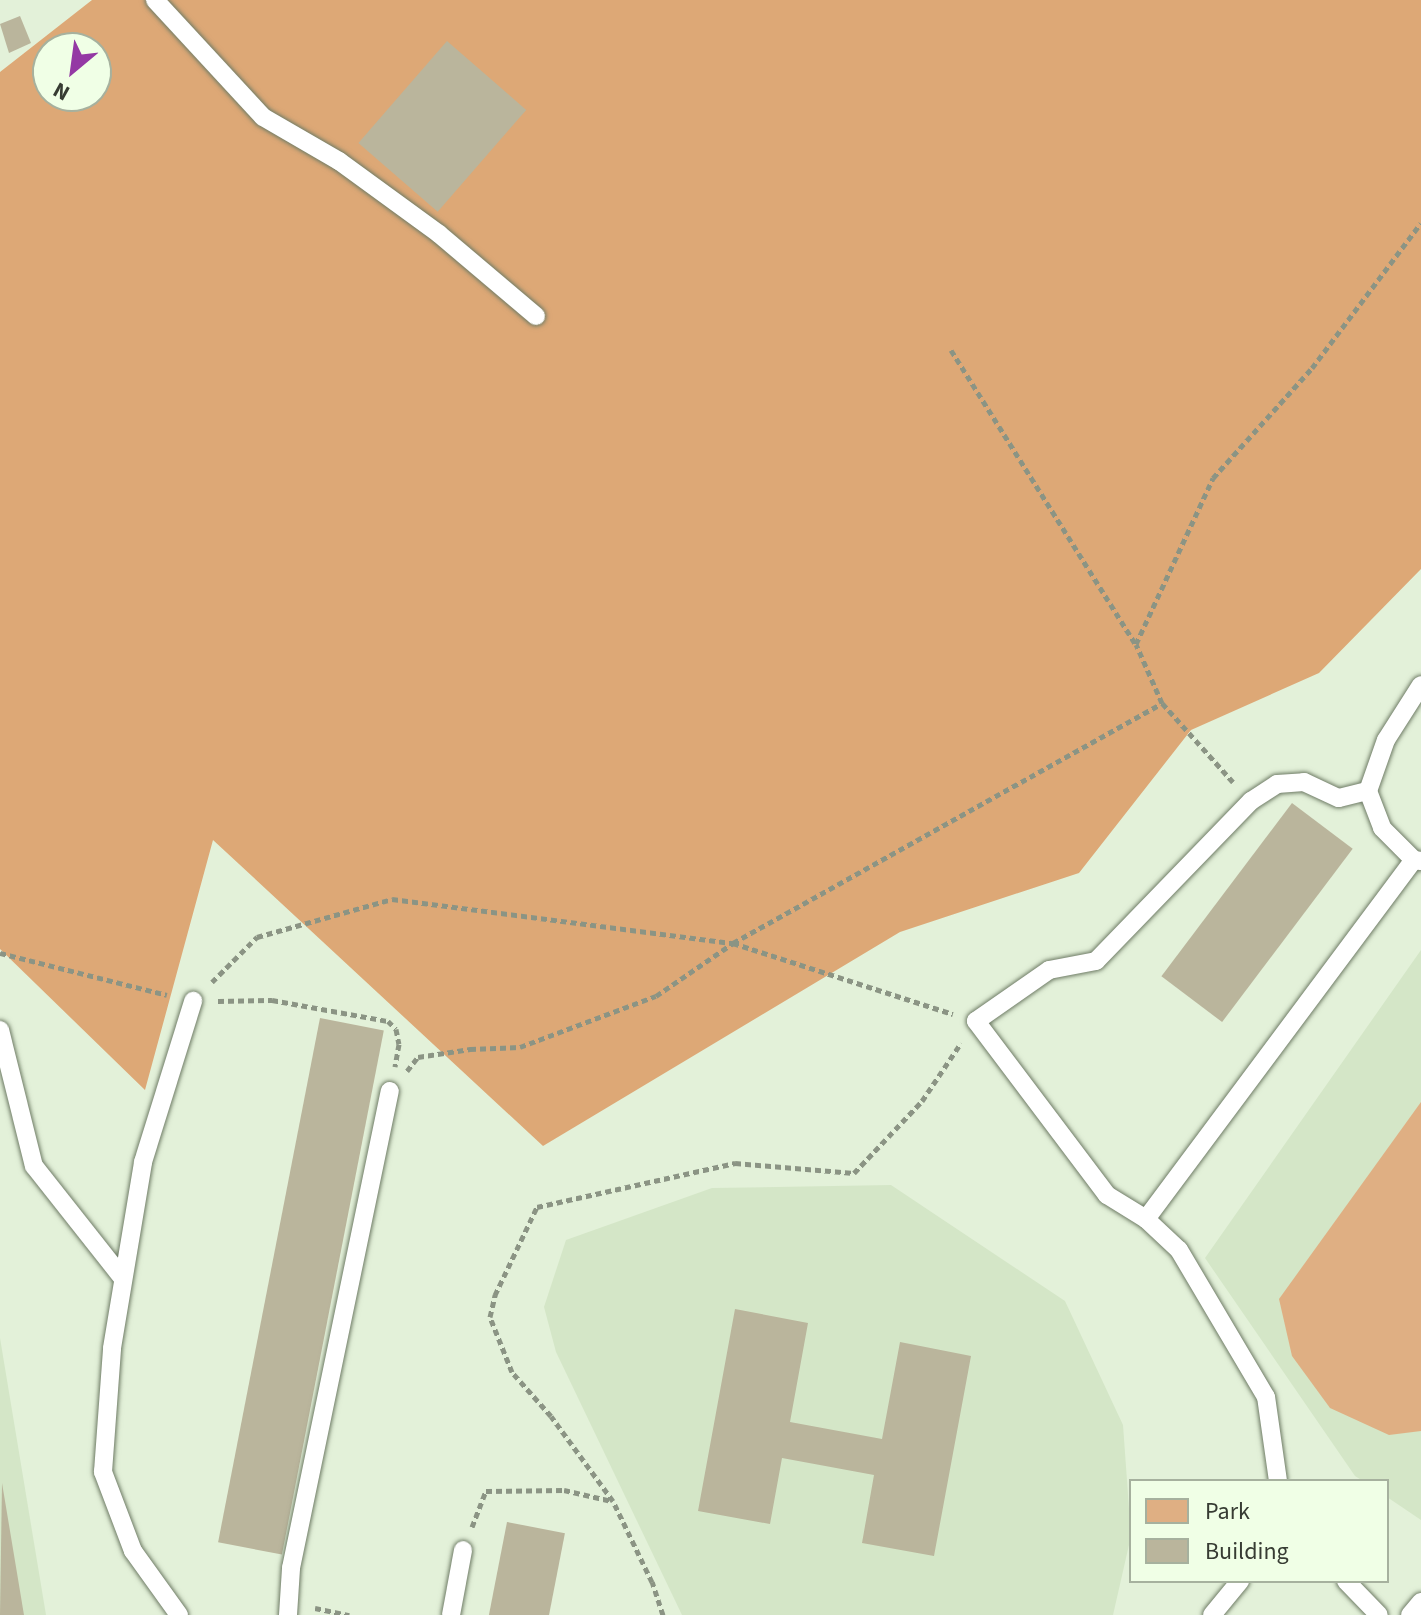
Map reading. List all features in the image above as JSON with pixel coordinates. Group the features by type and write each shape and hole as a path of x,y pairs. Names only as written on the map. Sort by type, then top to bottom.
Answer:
{"lane":[{"path":"155,0 263,117 339,161 426,225 536,316"},
{"path":"1146,1219 1418,861 1382,828 1368,791 1386,740 1421,685"},
{"path":"1278,1479 1266,1397 1179,1250 1146,1219 1107,1195 976,1021 1049,970 1096,961 1251,801 1277,784 1304,782 1339,798 1368,791"},
{"path":"179,1615 133,1551 103,1472 112,1348 143,1162 193,1001"},
{"path":"0,1030 34,1166 121,1276"},
{"path":"288,1615 291,1568 390,1091"},
{"path":"451,1615 463,1550"},
{"path":"1212,1615 1238,1583"},
{"path":"1348,1583 1379,1615"},
{"path":"1410,1615 1421,1602"}],"path":[{"path":"1136,644 1213,478 1312,368 1421,223"},
{"path":"951,350 1136,644 1162,703 1251,801"},
{"path":"418,1057 470,1049 520,1047 656,996 733,943 1162,703"},
{"path":"193,1001 257,937 392,899 733,943 976,1021 922,1101 854,1173 735,1163 537,1207 495,1295 490,1317 512,1372 551,1416 613,1501 652,1582 663,1615"},
{"path":"0,953 193,1001 272,1000 388,1021 396,1029 399,1044 390,1091"},
{"path":"463,1550 486,1491 564,1490 613,1501"}],"shaded area":[{"path":"92,0 1421,0 1421,569 1319,673 1191,730 1079,873 900,932 543,1146 213,840 145,1090 0,949 0,72 32,47 32,112 112,112 112,32 51,32"},
{"path":"1421,950 1421,1520 1389,1498 1389,1479 1360,1479 1355,1476 1205,1258"},
{"path":"891,1185 1065,1301 1123,1425 1129,1545 1113,1615 682,1615 556,1352 544,1307 566,1240 712,1188"},
{"path":"0,1338 46,1615 0,1615"}],"green space":[{"path":"1421,1102 1421,1431 1389,1435 1330,1408 1292,1356 1279,1299"}],"building":[{"path":"20,16 31,43 9,53 0,24"},
{"path":"447,41 526,110 438,212 358,143"},
{"path":"1292,803 1353,849 1222,1022 1161,976"},
{"path":"320,1018 384,1030 282,1555 218,1542"},
{"path":"735,1309 808,1323 790,1422 882,1439 900,1342 971,1356 934,1556 862,1543 874,1475 782,1458 770,1524 698,1511"},
{"path":"2,1483 24,1615 0,1615"},
{"path":"507,1522 565,1533 549,1615 489,1615"}]}
